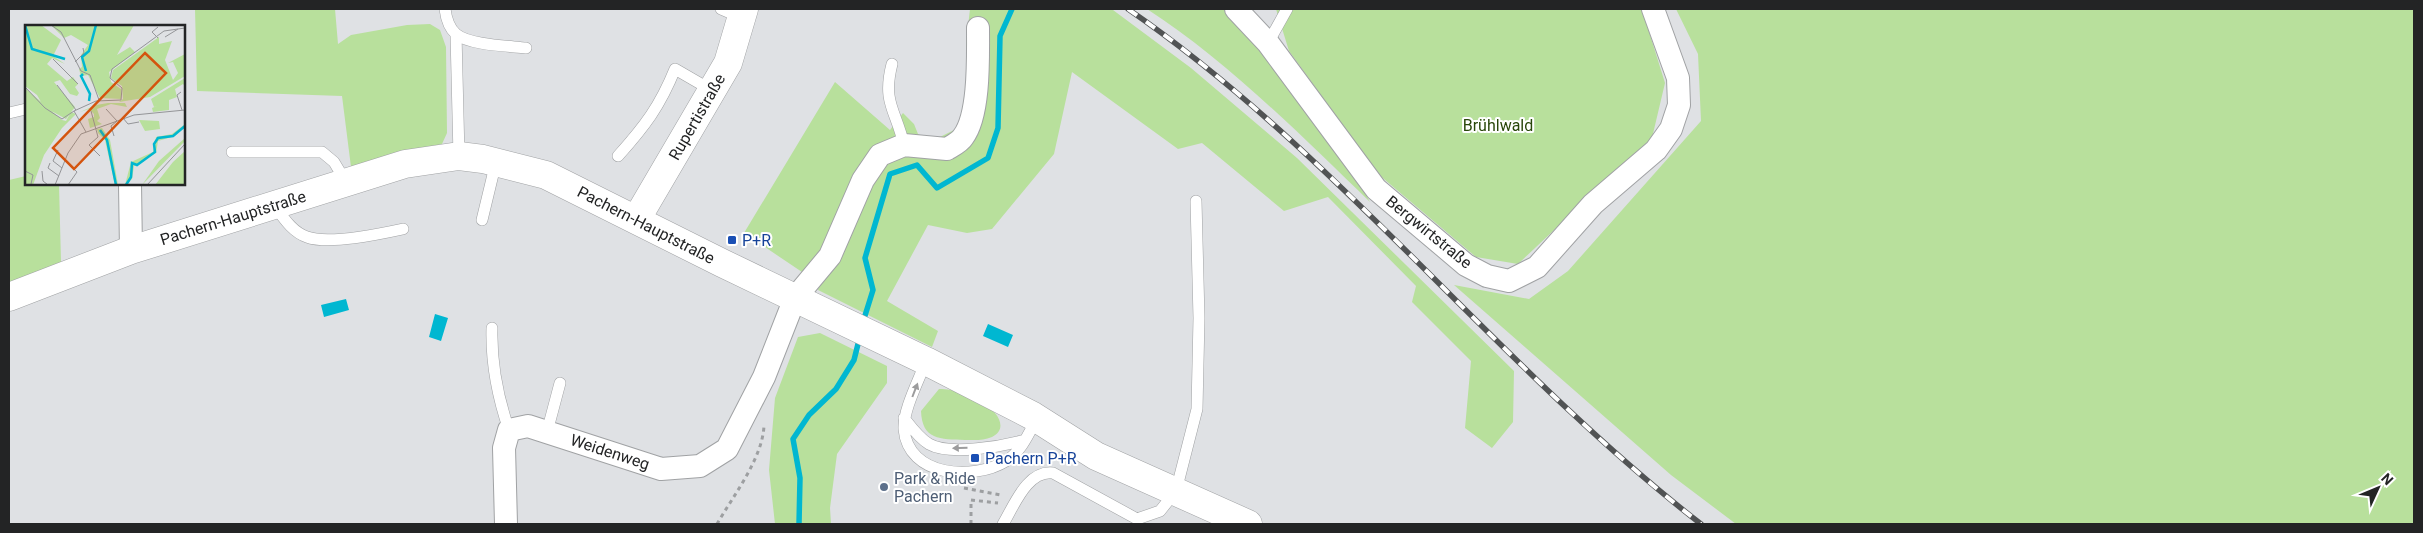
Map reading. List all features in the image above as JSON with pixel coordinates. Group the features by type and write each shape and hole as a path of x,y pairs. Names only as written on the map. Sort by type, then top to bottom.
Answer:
{"main road":[{"name":"Rupertistraße","path":"636,220 728,63 736,12"},
{"name":"Pachern-Hauptstraße","path":"9,297 131,250 405,164 459,156 496,162 546,175 926,361 1031,429 1248,524"}],"street":[{"name":"Bergwirtstraße","path":"1236,9 1268,43 1376,189 1466,265 1487,276 1509,282 1537,267 1592,204 1656,150 1671,129 1678,105 1678,78 1653,9"},
{"path":"904,145 947,149 963,138 971,117 978,81 978,28"},
{"name":"Weidenweg","path":"509,430 528,426 661,469 700,466 726,449 764,377 795,298 830,256 862,180 880,155 904,145"},
{"path":"130,185 131,250"},
{"path":"506,524 504,448 509,430"}],"lane":[{"path":"445,9 450,25 456,34 459,156"},
{"path":"1268,43 1287,9"},
{"path":"456,34 472,40 526,48"},
{"path":"892,64 888,78 888,95 890,107 900,125 904,145"},
{"path":"618,156 647,123 663,99 675,69 713,91"},
{"path":"9,113 25,109"},
{"path":"232,152 322,152 334,162 346,182"},
{"path":"482,220 496,162"},
{"path":"1003,524 1029,483 1036,476 1047,473 1053,473 1137,519 1160,512 1176,491 1196,409 1199,318 1196,202"},
{"path":"274,205 290,226 307,237 334,239 369,236 402,229"},
{"path":"492,328 491,352 503,414 509,430"},
{"path":"926,361 904,418 906,439 912,451 936,470 961,473 991,468 1007,461 1031,429"},
{"path":"547,432 560,383"},
{"path":"904,418 929,444 946,449 993,447 1031,429"}],"path":[{"path":"963,488 1001,495 1000,503 971,500 971,524"}],"green space":[{"path":"195,9 335,9 338,44 351,35 407,25 430,24 440,30 446,47 447,133 442,144 351,167 342,96 197,91"},
{"path":"970,9 1113,10 1191,68 1297,158 1514,371 1513,422 1492,448 1465,428 1471,361 1412,302 1416,286 1328,197 1284,211 1202,143 1178,149 1072,72 1054,154 992,229 967,233 928,225 887,301 938,331 932,347 818,290 831,244 802,272 744,233 835,82 890,130 903,113 914,124 918,134 932,141 958,128 967,97 966,44"},
{"path":"1147,9 1225,9 1265,53 1304,101 1356,177 1370,202 1235,75 1177,29"},
{"name":"Brühlwald","path":"1276,9 1642,9 1665,83 1652,138 1518,264 1476,257 1378,174 1289,51"},
{"path":"1676,9 2414,9 2414,524 1736,524 1671,475 1454,285 1529,299 1568,271 1701,121 1698,54"},
{"path":"25,176 25,185 59,185 61,262 9,284 9,180"},
{"path":"820,333 887,366 887,383 837,454 830,508 831,524 775,524 769,470 775,398 798,337"},
{"path":"939,389 968,396 994,411 1000,425 997,434 985,439 972,440 940,438 929,433 922,421 921,411"}],"water":[{"path":"346,299 349,310 324,317 321,305"},
{"path":"435,314 448,318 441,341 429,337"},
{"path":"988,324 1013,335 1008,347 983,336"}],"waterway":[{"path":"863,322 873,290 865,258 890,174 917,165 937,188 988,158 998,128 1000,36 1012,9"},
{"path":"799,524 800,478 793,439 809,415 836,389 854,360 860,336"}],"railway":[{"path":"1128,9 1205,67 1278,129 1349,195 1556,398 1627,463 1701,524"}],"place":[{"name":"P+R","path":"732,240"},
{"name":"Pachern P+R","path":"975,458"},
{"name":"Park & Ride Pachern","path":"884,487"}]}
